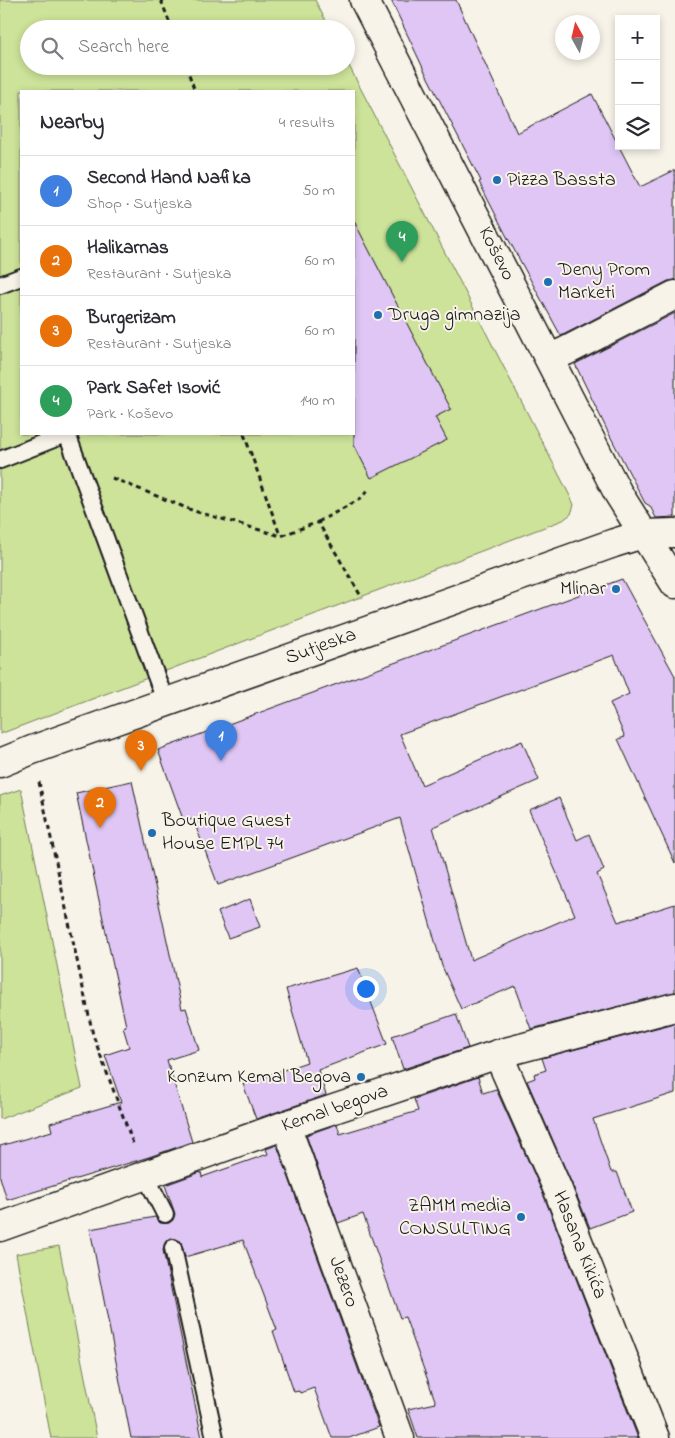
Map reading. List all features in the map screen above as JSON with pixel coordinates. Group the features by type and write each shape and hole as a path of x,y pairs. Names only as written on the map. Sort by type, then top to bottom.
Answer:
{"street":[{"name":"Koševo","path":"364,0 618,493 675,584"},
{"path":"550,358 675,296"},
{"name":"Sutjeska","path":"0,763 614,543 643,534 675,533"},
{"name":"Kemal begova","path":"0,1227 286,1125 498,1054 675,1007"},
{"name":"Hasana Kikića","path":"498,1054 558,1190 655,1438"},
{"name":"Jezero","path":"286,1125 400,1438"}],"lane":[{"path":"0,286 20,277"},
{"path":"0,460 64,435"},
{"path":"67,435 80,464 166,703"},
{"path":"145,1175 165,1214"},
{"path":"173,1248 215,1438"}],"path":[{"path":"161,0 169,20"},
{"path":"189,75 195,90"},
{"path":"244,435 280,536"},
{"path":"80,464 194,511 280,536 318,522 360,498 370,488"},
{"path":"318,522 366,605"},
{"path":"32,750 93,1035 145,1175"}],"green space":[{"path":"0,0 315,0 325,20 20,20 20,75 354,75 572,500 574,505 571,514 563,520 0,734"},
{"path":"21,789 82,1088 0,1119 0,796"},
{"path":"59,1246 97,1438 51,1438 16,1254"}],"building":[{"path":"391,0 456,0 517,133 592,94 615,139 615,150 621,150 640,187 675,170 675,280 668,281 561,336 505,233 479,182 481,181 424,70"},
{"name":"Druga gimnazija","path":"355,223 451,409 435,417 447,440 371,478 354,445"},
{"path":"675,313 675,517 656,518 650,506 645,503 575,364"},
{"path":"622,579 675,676 675,863 618,739 625,737 610,703 629,694 614,655 400,734 422,785 522,741 539,780 433,827 471,960 575,915 529,810 559,798 577,840 589,834 604,870 597,874 618,922 675,904 675,992 531,1029 515,986 461,1009 442,966 400,818 218,885 193,819 184,822 158,750"},
{"path":"132,781 182,1009 186,1008 199,1050 167,1060 192,1142 7,1200 0,1177 0,1146 52,1131 50,1123 121,1102 105,1055 129,1047 123,1027 126,1026 76,793"},
{"path":"250,899 260,927 228,938 218,912"},
{"path":"358,968 387,1044 318,1070 326,1095 256,1119 243,1084 307,1062 286,989"},
{"path":"456,1014 468,1048 403,1069 392,1036"},
{"path":"675,1023 675,1093 593,1119 611,1172 617,1172 632,1212 590,1228 527,1081 535,1078 534,1074 546,1070 542,1058"},
{"path":"478,1077 483,1093 496,1089 544,1196 638,1438 418,1438 408,1409 436,1403 405,1317 400,1318 363,1214 338,1223 306,1135 337,1124 340,1134 418,1111 414,1099"},
{"path":"277,1145 379,1427 349,1438 332,1438 314,1388 300,1393 299,1391 294,1392 273,1331 277,1330 243,1240 185,1257 181,1242 171,1238 166,1241 163,1250 202,1438 131,1438 90,1229 155,1217 160,1223 169,1223 173,1220 175,1214 165,1185 201,1172 202,1177 268,1154 266,1149"}],"place":[{"name":"Pizza Bassta","path":"497,180"},
{"name":"Park Safet Isović","path":"402,262"},
{"name":"Deny Prom Marketi","path":"548,282"},
{"name":"Druga gimnazija","path":"378,315"},
{"name":"Mlinar","path":"616,589"},
{"name":"Second Hand Nafika","path":"221,761"},
{"name":"Burgerizam","path":"141,771"},
{"name":"Halikarnas","path":"100,828"},
{"name":"Boutique Guest House EMPL 74","path":"152,833"},
{"name":"Konzum Kemal Begova","path":"361,1077"},
{"name":"ZAMM media CONSULTING","path":"521,1217"}]}
